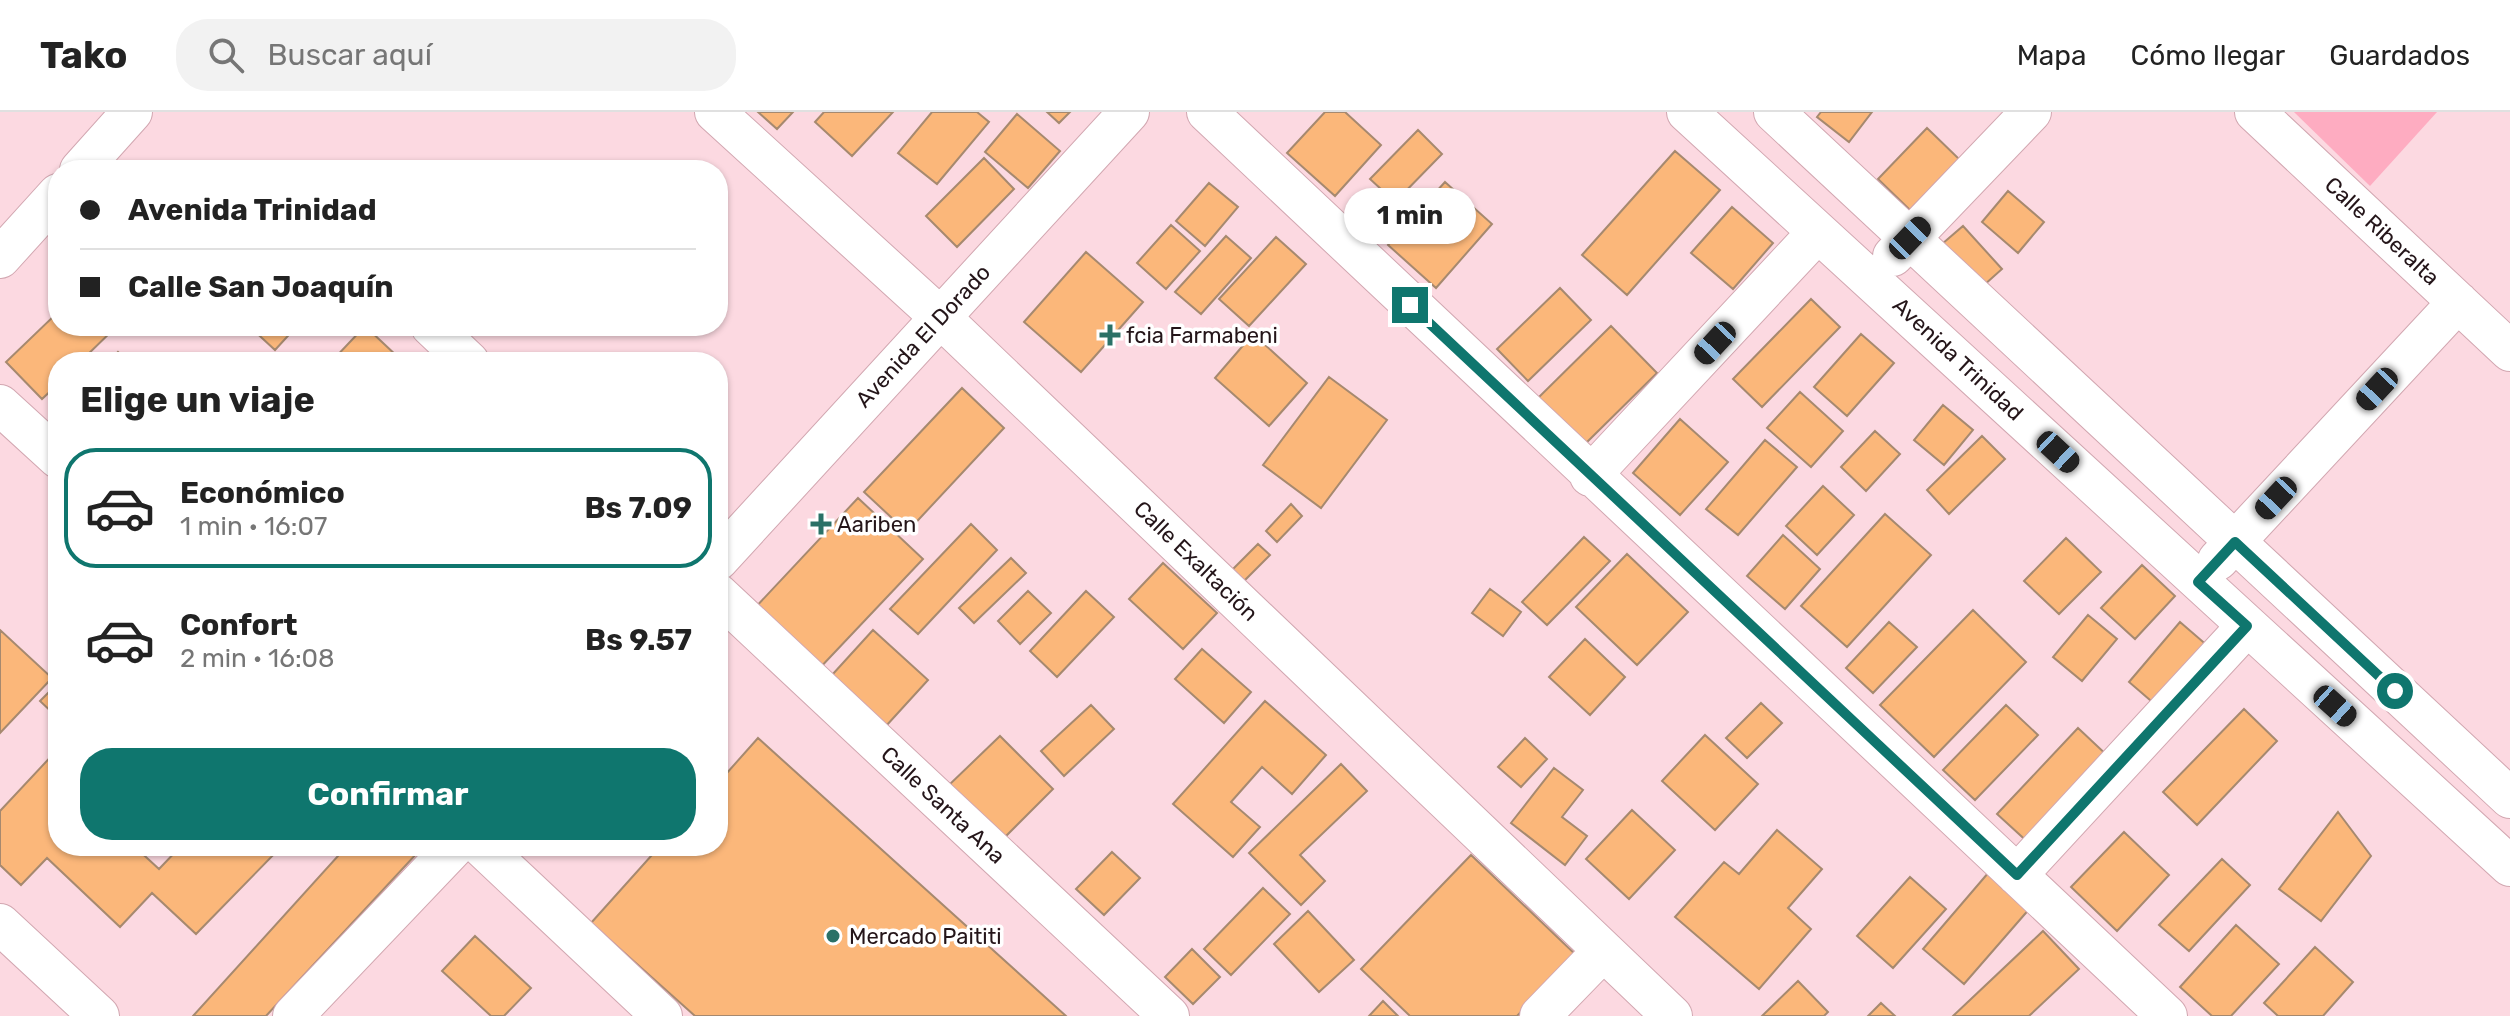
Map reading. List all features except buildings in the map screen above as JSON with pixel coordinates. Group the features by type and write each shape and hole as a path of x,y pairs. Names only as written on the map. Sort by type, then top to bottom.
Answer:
{"street":[{"path":"89,160 132,112"},
{"name":"Calle Exaltación","path":"715,112 940,317 1672,1016"},
{"name":"Avenida El Dorado","path":"728,549 1129,112"},
{"path":"1207,112 1590,476 2167,1016"},
{"name":"Avenida Trinidad","path":"1687,112 2510,866"},
{"path":"1774,112 2510,798"},
{"path":"1871,278 2031,112"},
{"name":"Calle Riberalta","path":"2255,112 2510,351"},
{"path":"0,258 48,205"},
{"path":"1590,476 1818,232"},
{"path":"2198,582 2458,302"},
{"path":"442,336 458,352"},
{"path":"0,405 48,449"},
{"name":"Calle Santa Ana","path":"728,603 1169,1016"},
{"path":"2017,875 2247,626"},
{"path":"293,1016 445,856"},
{"path":"492,856 662,1016"},
{"path":"0,924 99,1016"},
{"path":"1540,1016 1603,951"}],"shaded area":[{"path":"2294,112 2437,112 2370,186"}],"place":[{"name":"fcia Farmabeni","path":"1110,335"},
{"name":"Aariben","path":"821,524"},
{"name":"Mercado Paititi","path":"833,936"}],"route":[{"path":"1410,305 2017,875 2247,626 2198,582 2235,542 2395,691"}]}
